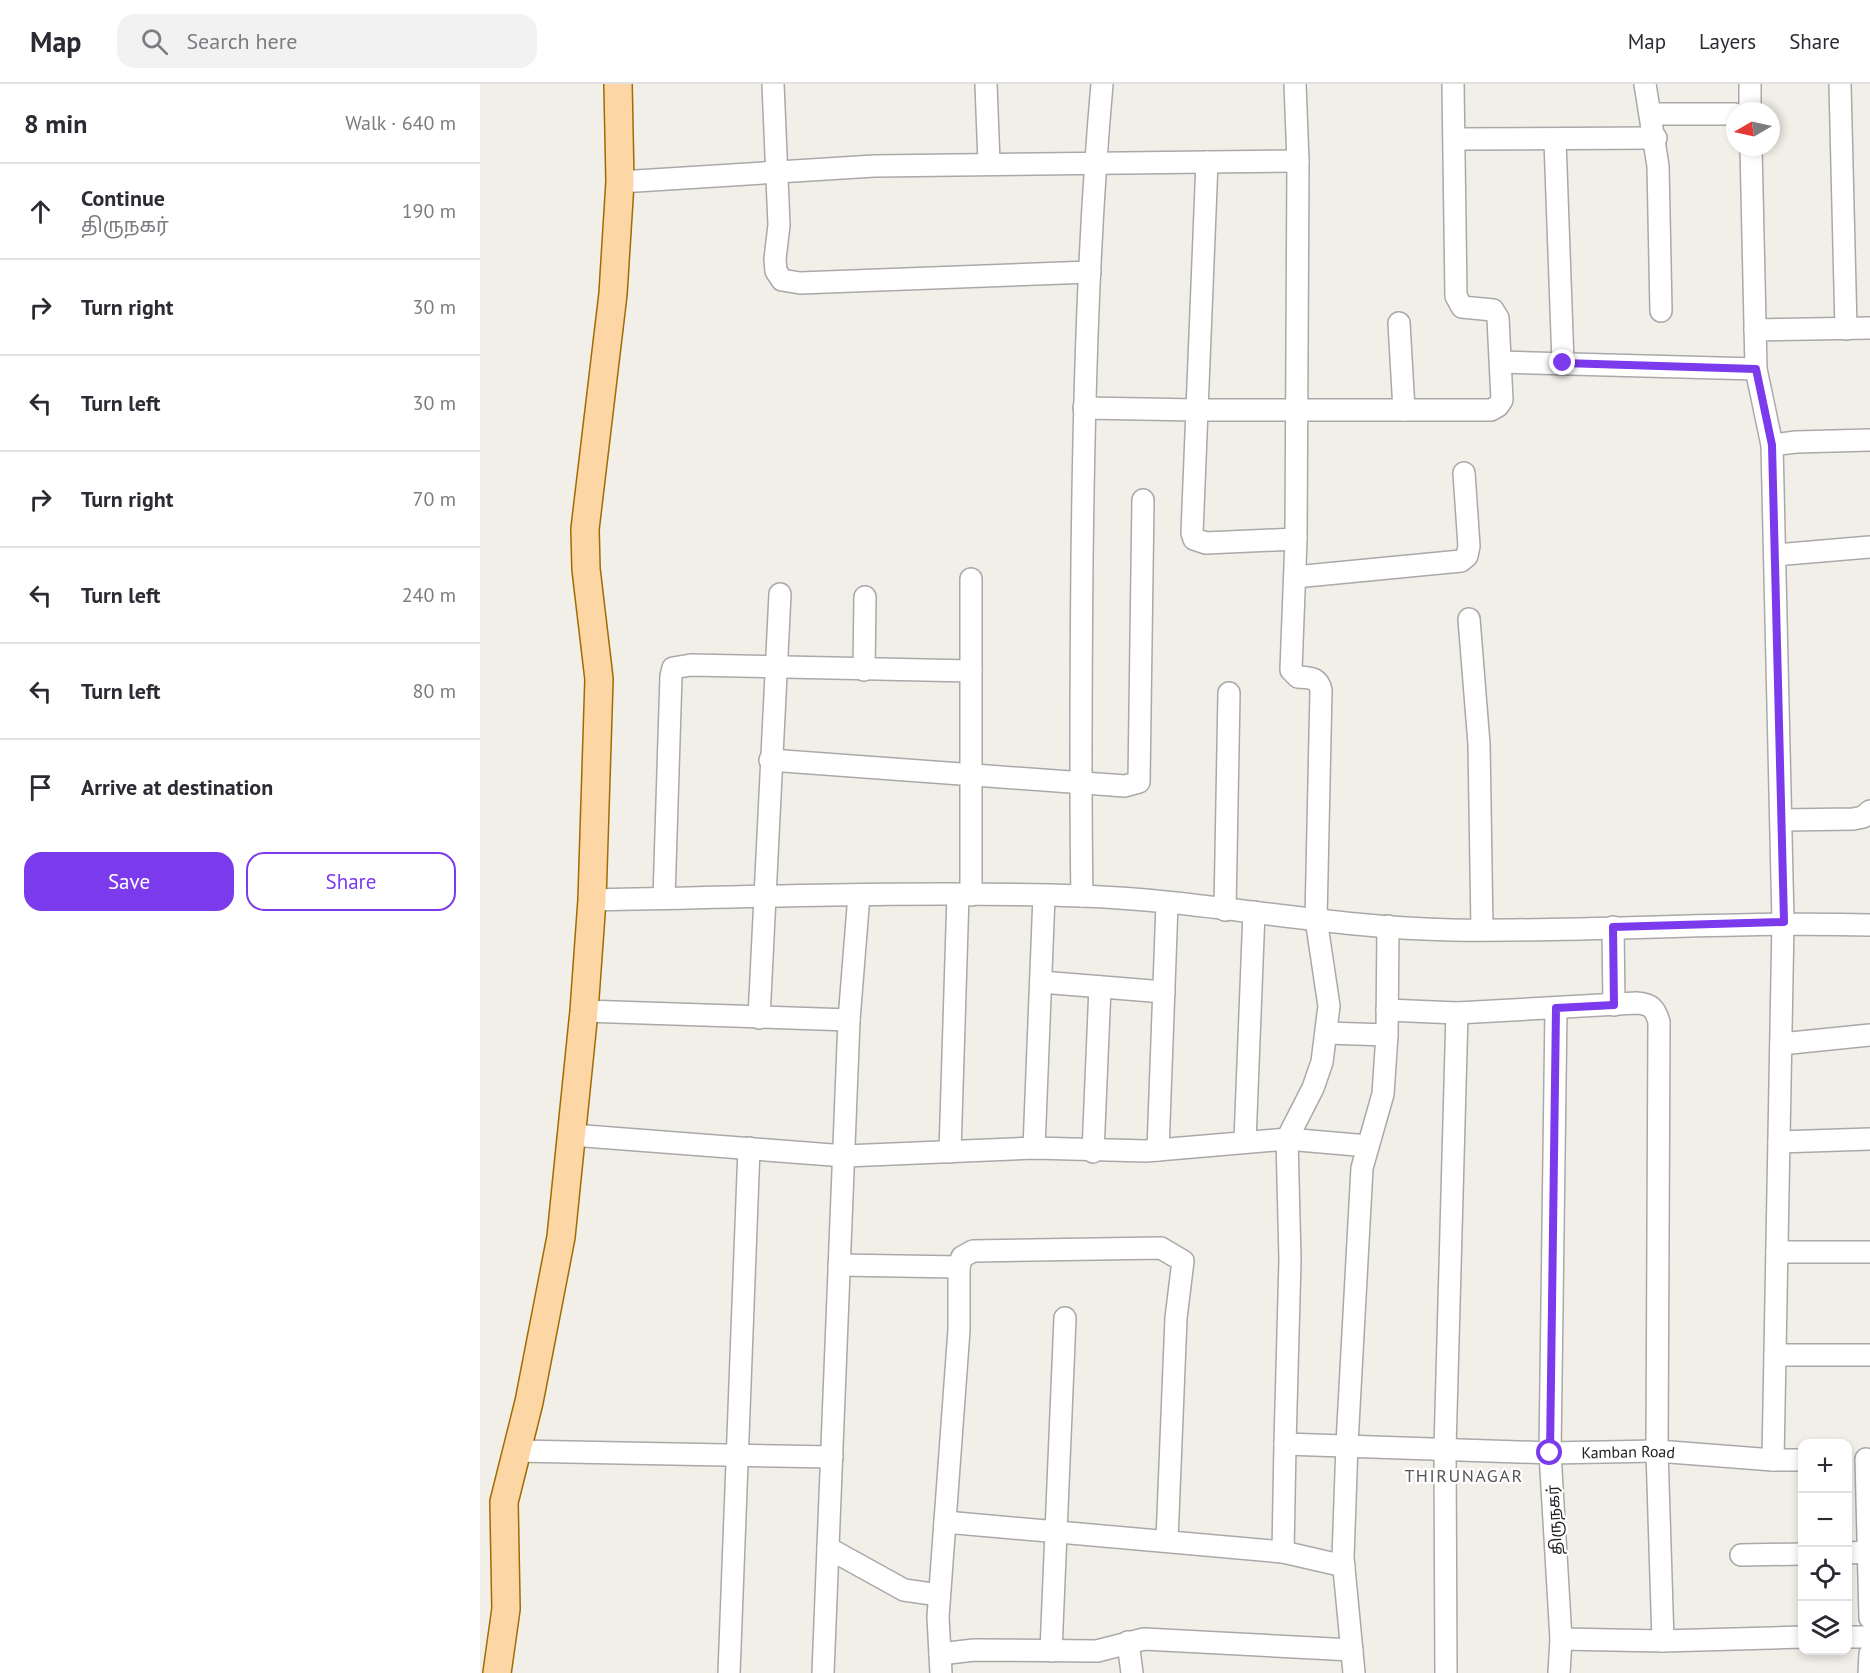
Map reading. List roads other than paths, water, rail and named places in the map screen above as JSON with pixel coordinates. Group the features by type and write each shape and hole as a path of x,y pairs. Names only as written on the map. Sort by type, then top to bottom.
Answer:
{"main road":[{"path":"497,1673 506,1609 504,1502 517,1451 561,1237 584,1011 592,900 599,679 586,569 585,529 593,483 613,294 620,182 618,84"}],"street":[{"path":"773,84 779,225 775,259 776,271 782,280 800,283 1090,272"},
{"path":"986,84 989,163"},
{"path":"1082,896 1080,782 1084,408 1095,164 1102,84"},
{"path":"1283,1552 1290,1260 1287,1139 1313,1088 1322,1062 1329,1006 1316,919 1321,690 1319,683 1313,678 1298,677 1292,670 1296,539 1298,160 1295,84"},
{"path":"1084,408 1491,410 1502,400 1498,318 1493,310 1462,308 1456,296 1453,84"},
{"path":"1645,84 1656,138 1661,310"},
{"path":"1749,84 1750,102"},
{"path":"1840,84 1846,328"},
{"path":"1651,114 1726,114"},
{"path":"1454,139 1656,138"},
{"path":"1555,140 1563,363"},
{"path":"1751,156 1756,369 1772,445 1784,922 1773,1460"},
{"path":"620,182 776,171 989,163 1095,164 1298,160"},
{"path":"1207,162 1192,533 1194,539 1206,543 1296,539"},
{"path":"1399,324 1404,410"},
{"path":"1755,330 1870,328"},
{"path":"1501,362 1756,369"},
{"path":"1772,445 1796,441 1870,440"},
{"path":"1295,577 1461,561 1467,556 1469,546 1464,473"},
{"path":"770,760 1125,786 1139,782 1143,500"},
{"path":"1775,555 1870,547"},
{"path":"950,1152 971,774 971,579"},
{"path":"759,1018 780,594"},
{"path":"864,670 865,597"},
{"path":"1469,619 1479,744 1482,929"},
{"path":"664,898 671,676 674,668 692,665 776,669 971,671"},
{"path":"1225,910 1229,693"},
{"path":"1781,820 1853,819 1863,817 1870,811"},
{"path":"592,900 859,895 1082,896 1388,927 1482,929 1784,922 1870,925"},
{"path":"823,1673 849,1020 859,895"},
{"path":"1034,1148 1044,896"},
{"path":"1158,1150 1167,904"},
{"path":"1245,1142 1254,912"},
{"path":"1354,1673 1344,1566 1347,1444 1362,1168 1383,1094 1387,1035 1388,927"},
{"path":"1613,927 1614,1005"},
{"path":"1041,982 1164,992"},
{"path":"1093,1152 1100,987"},
{"path":"1387,1010 1456,1013 1648,1004 1655,1010 1659,1022 1657,1451 1663,1641"},
{"name":"திருநகர்","path":"1556,1008 1550,1453 1561,1639 1559,1673"},
{"path":"584,1011 849,1020"},
{"path":"1446,1673 1445,1449 1456,1013"},
{"path":"1327,1033 1387,1035"},
{"path":"1781,1044 1870,1035"},
{"path":"572,1135 845,1156 1034,1148 1093,1152 1158,1150 1287,1139 1368,1146"},
{"path":"1779,1143 1870,1139"},
{"path":"729,1673 749,1148"},
{"path":"1167,1540 1176,1318 1183,1261 1161,1248 973,1251 962,1257 959,1267 959,1330 939,1595 940,1663 974,1650 1097,1651 1128,1642 1170,1640 1352,1650"},
{"path":"1777,1252 1870,1252"},
{"path":"839,1264 959,1267"},
{"path":"1051,1651 1065,1318"},
{"path":"1775,1355 1870,1355"},
{"name":"Kamban Road","path":"1286,1444 1347,1444 1550,1453 1657,1451 1798,1460"},
{"path":"517,1451 832,1457"},
{"path":"1861,1459 1858,1553 1870,1618"},
{"path":"945,1522 1283,1552 1344,1566"},
{"path":"828,1548 904,1590 939,1595"},
{"path":"1741,1556 1798,1554"},
{"path":"1561,1639 1663,1641 1798,1637"},
{"path":"1852,1637 1870,1637"},
{"path":"1128,1642 1132,1673"},
{"path":"1869,1673 1870,1654"}],"district":[{"name":"THIRUNAGAR","path":"1464,1476"}]}
